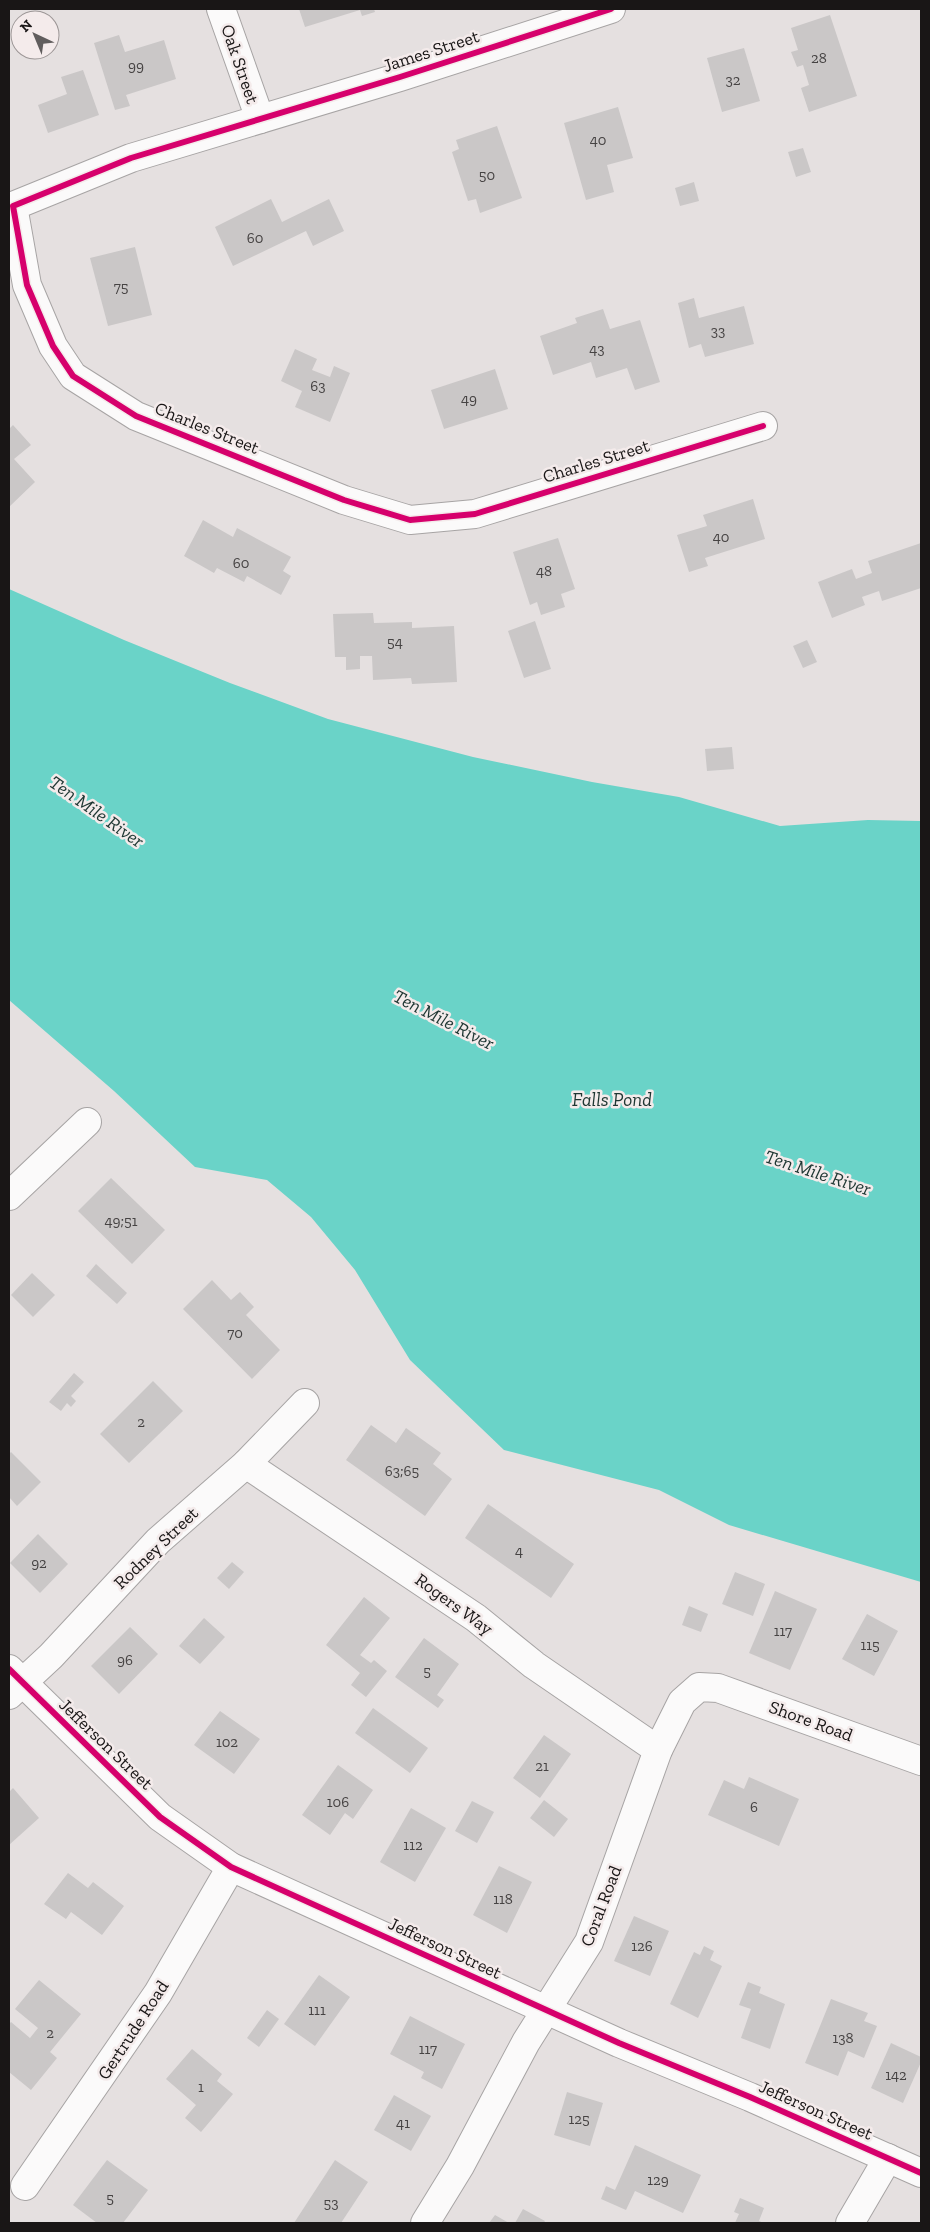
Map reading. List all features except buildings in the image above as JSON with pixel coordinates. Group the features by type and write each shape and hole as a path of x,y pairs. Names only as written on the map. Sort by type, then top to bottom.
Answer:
{"street":[{"name":"Oak Street","path":"221,9 260,120"},
{"name":"James Street","path":"260,120 611,9"},
{"name":"Charles Street","path":"260,120 131,158 12,206 27,285 53,346 73,376 136,416 344,500 410,520 475,514 763,426"},
{"path":"9,1196 88,1122"},
{"name":"Rodney Street","path":"13,1682 51,1656 158,1541 246,1464 305,1403"},
{"name":"Rogers Way","path":"246,1464 476,1618 534,1665 658,1750"},
{"name":"Jefferson Street","path":"13,1682 160,1817 231,1867 619,2044 750,2097 921,2173"},
{"name":"Coral Road","path":"425,2223 460,2166 526,2042 589,1942 658,1750 682,1702 700,1687"},
{"name":"Shore Road","path":"700,1687 718,1688 743,1696 921,1761"},
{"name":"Gertrude Road","path":"25,2186 158,1993 231,1867"},
{"path":"850,2223 888,2158"}],"water":[{"name":"Falls Pond","path":"9,589 124,640 230,683 328,719 473,757 592,782 679,797 780,826 868,820 921,821 921,1582 729,1525 659,1490 504,1450 410,1360 355,1270 311,1217 267,1180 195,1167 114,1091 9,1000"}],"cycle path":[{"path":"611,9 400,77 131,158 13,206 27,285 53,346 73,376 136,416 344,500 410,520 475,514 763,426"},
{"path":"9,1669 160,1817 231,1867 619,2043 750,2097 921,2173"}],"water label":[{"name":"Ten Mile River","path":"97,811"},
{"name":"Ten Mile River","path":"444,1019"},
{"name":"Ten Mile River","path":"818,1172"}]}
